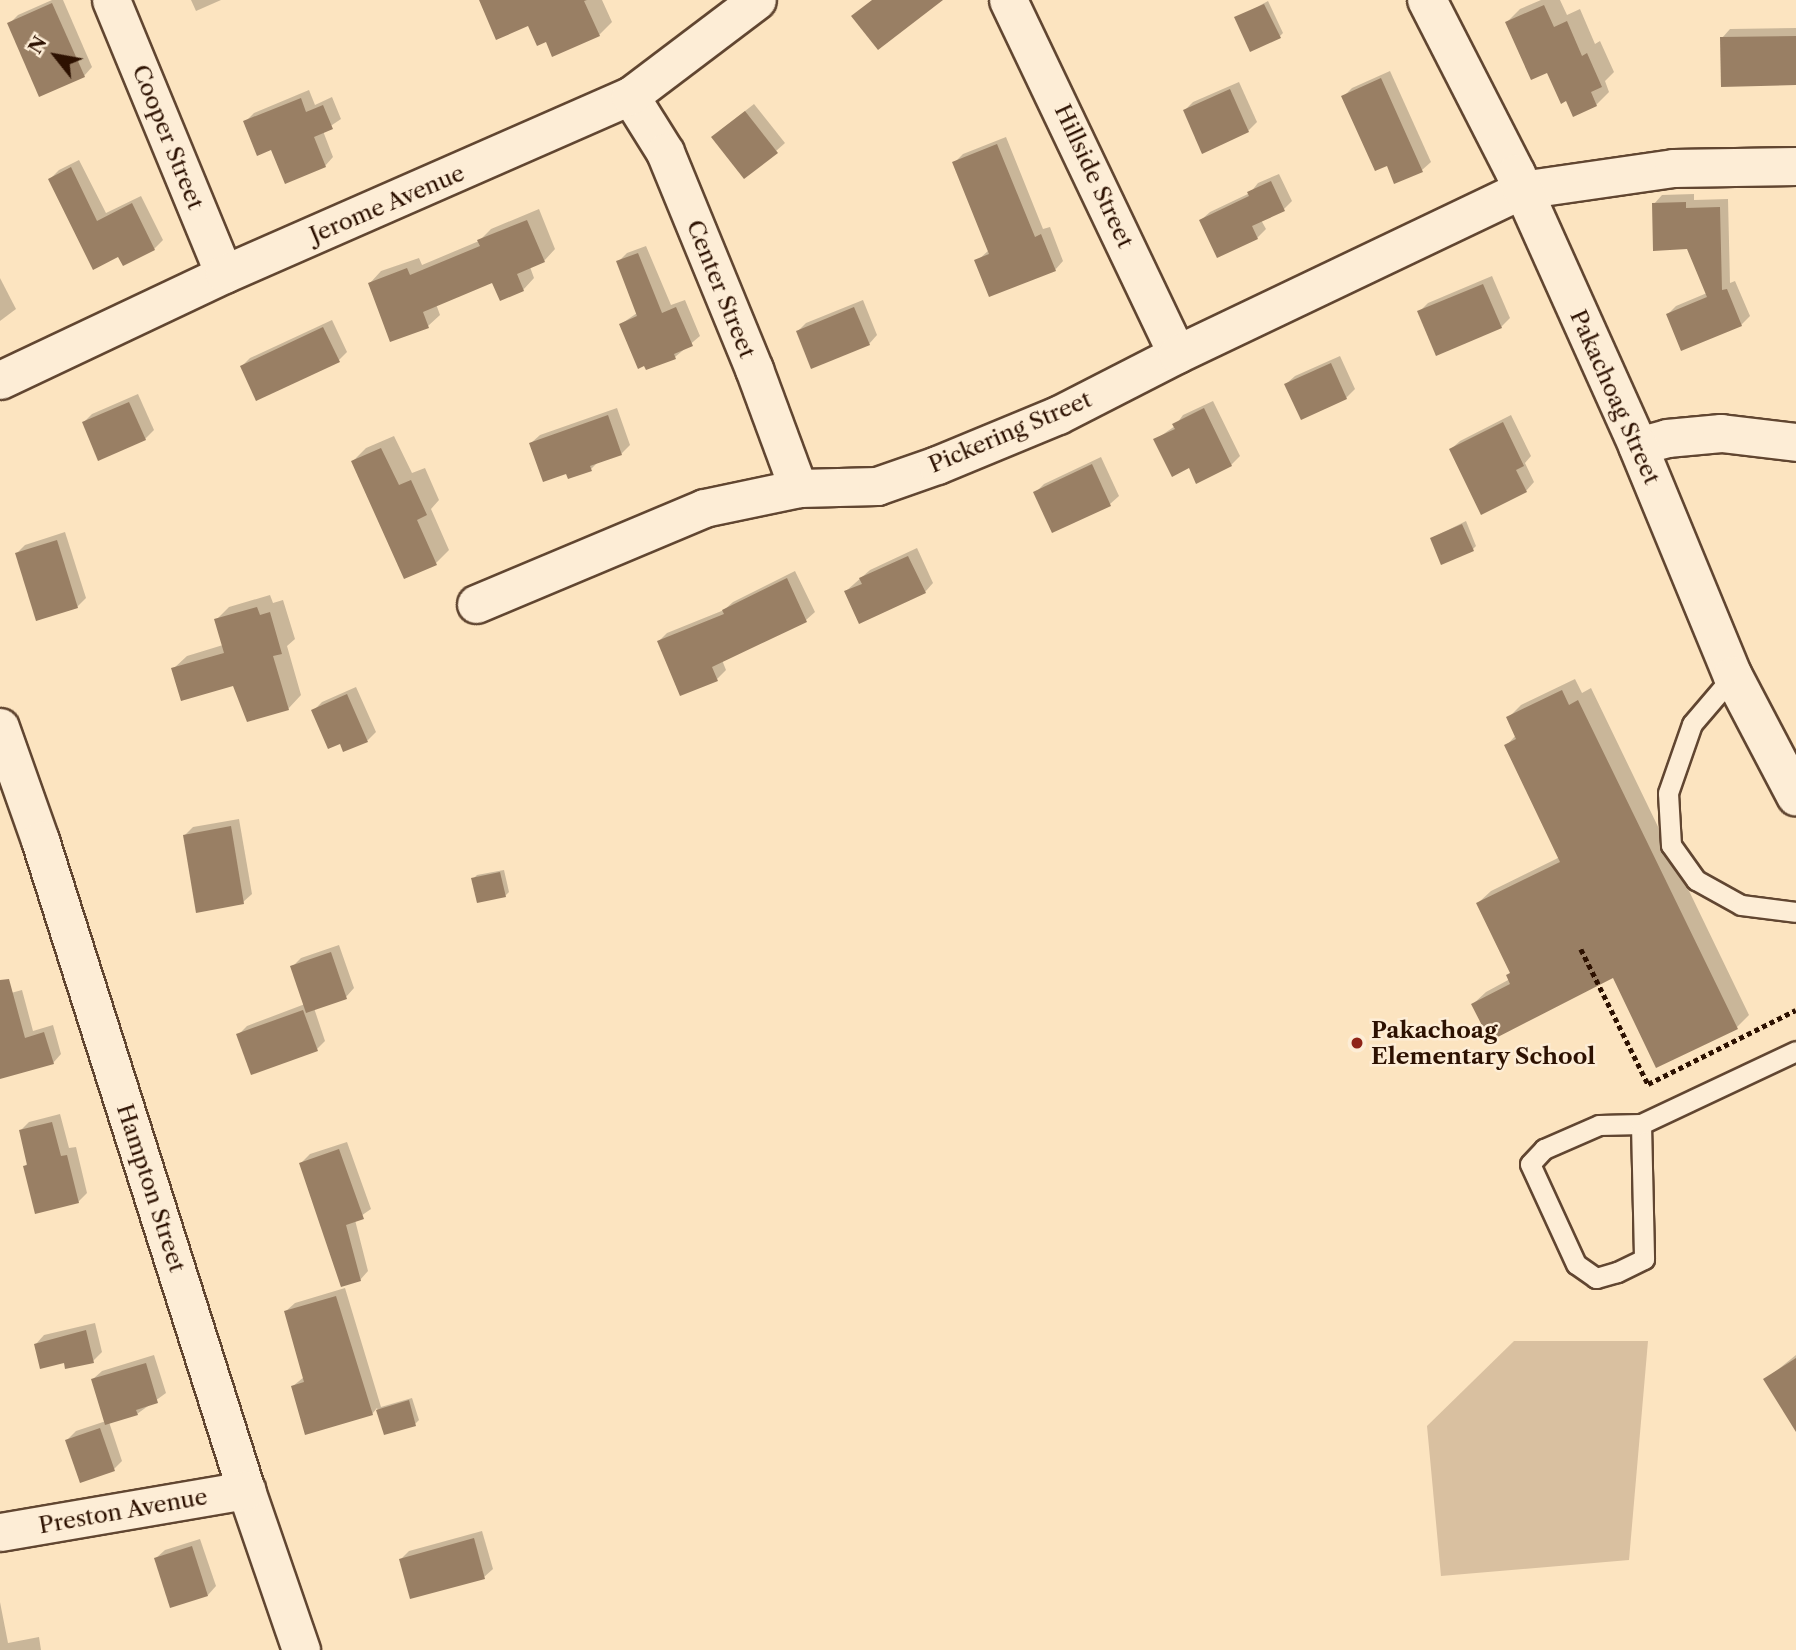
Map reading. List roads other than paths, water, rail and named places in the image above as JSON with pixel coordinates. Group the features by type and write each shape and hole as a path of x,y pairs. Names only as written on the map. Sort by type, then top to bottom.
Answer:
{"street":[{"name":"Cooper Street","path":"111,0 224,274"},
{"name":"Jerome Avenue","path":"0,380 224,274 630,96 757,0"},
{"name":"Hillside Street","path":"1009,0 1177,354"},
{"name":"Pakachoag Street","path":"1427,0 1521,190 1638,446 1733,676 1796,796"},
{"name":"Center Street","path":"630,96 665,152 754,369 798,488"},
{"name":"Pickering Street","path":"476,604 704,508 798,488 877,486 937,465 1058,415 1177,354 1521,190 1674,168 1796,166"},
{"path":"1638,446 1667,438 1721,433 1796,442"},
{"name":"Hampton Street","path":"0,727 40,841 246,1490 301,1650"},
{"name":"Preston Avenue","path":"0,1532 246,1490"}],"lane":[{"path":"1733,676 1692,724 1668,793 1671,845 1696,880 1741,905 1796,912"},
{"path":"1641,1124 1644,1259 1617,1272 1596,1278 1576,1264 1530,1164 1544,1149 1599,1125 1641,1124 1796,1051"}],"place":[{"name":"Pakachoag Elementary School","path":"1357,1043"}]}
